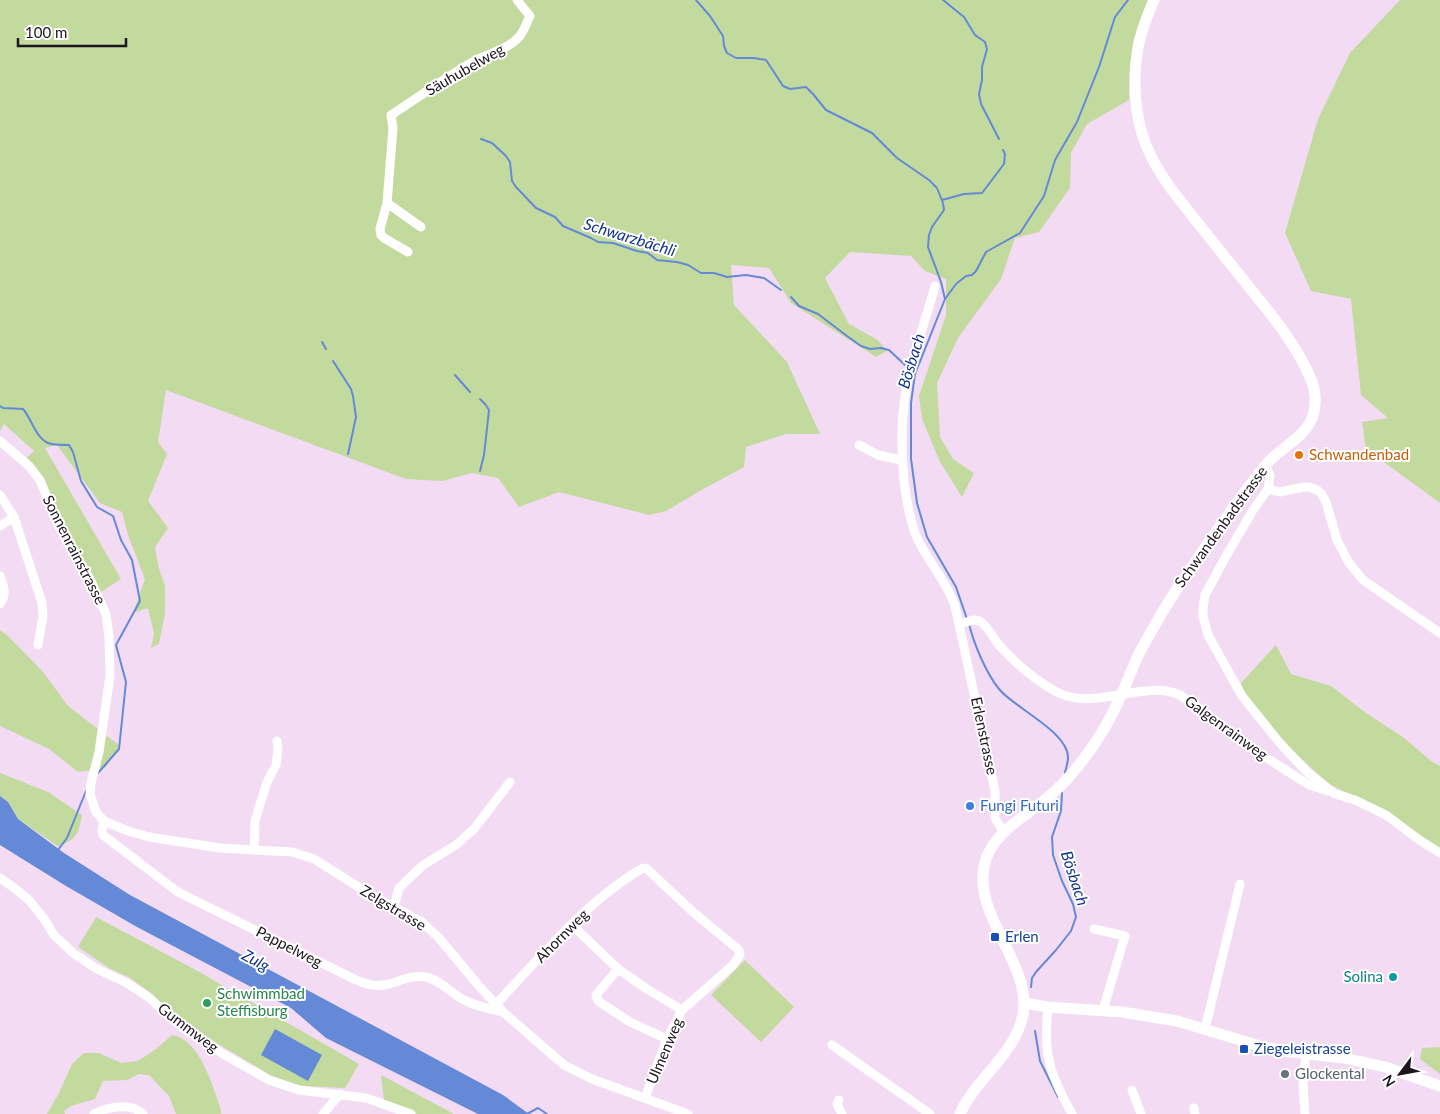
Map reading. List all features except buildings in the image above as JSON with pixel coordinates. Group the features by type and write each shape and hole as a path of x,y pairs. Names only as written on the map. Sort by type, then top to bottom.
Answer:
{"street":[{"name":"Säuhubelweg","path":"387,203 393,128 391,115 454,73 501,49 522,34 530,16 517,0"},
{"name":"Schwandenbadstrasse","path":"1004,833 1051,794 1079,766 1095,744 1122,694 1140,650 1172,596 1264,466 1307,428 1314,412 1314,388 1303,363 1267,310 1168,186 1156,167 1146,145 1137,112 1136,75 1142,30 1154,0"},
{"path":"408,252 381,236 380,229 387,203 421,227"},
{"name":"Erlenstrasse","path":"936,286 907,382 902,460 905,489 912,524 920,545 966,622 995,791 995,818 1004,833"},
{"name":"Sonnenrainstrasse","path":"0,442 29,466 40,480 59,527 90,579 106,614 109,637 110,676 99,752 90,794 96,812 104,820"},
{"path":"859,445 878,455 902,460"},
{"path":"1264,466 1270,476 1268,489 1252,510 1209,587 1203,601 1205,624 1214,647 1242,696 1278,742 1307,772 1335,794"},
{"path":"1268,489 1280,492 1308,487 1321,493 1326,502 1337,540 1349,563 1363,580 1440,633"},
{"path":"0,495 14,517 42,603 43,616 38,645"},
{"path":"0,526 14,517"},
{"path":"0,576 4,590 4,598 0,604"},
{"name":"Galgenrainweg","path":"966,622 977,620 983,622 998,643 1020,666 1060,694 1076,699 1158,690 1180,695 1259,753 1309,785 1355,800 1386,815 1440,853"},
{"path":"254,850 255,821 268,782 276,766 277,741"},
{"path":"394,907 399,888 423,866 456,845 474,828 510,782"},
{"name":"Zelgstrasse","path":"104,820 128,831 149,837 220,848 292,852 314,859 373,896 422,922 503,1012 564,1065 592,1079 688,1114"},
{"name":"Pappelweg","path":"104,820 103,835 178,892 354,979 366,984 384,985 414,976 427,977 437,981 462,999 478,1006 503,1012"},
{"path":"960,1114 972,1092 1011,1044 1020,1024 1024,1003 1018,974 997,928 983,889 982,876 985,860 994,844 1004,833"},
{"name":"Ahornweg","path":"496,1004 572,925 633,873 643,868 647,869 693,912 739,950 740,955 732,966"},
{"name":"Gummweg","path":"0,878 29,900 54,935 73,953 97,969 148,997 183,1028 223,1054 269,1080 299,1090 366,1098 411,1114"},
{"path":"1205,1029 1240,884"},
{"path":"572,925 618,969 682,1010"},
{"path":"1094,929 1125,936 1103,1010"},
{"name":"Ulmenweg","path":"645,1098 668,1039 682,1010 732,966"},
{"path":"618,969 596,995 598,1001 630,1022 668,1039"},
{"path":"1024,1003 1048,1007 1103,1010 1177,1021 1260,1046 1378,1066 1440,1086"},
{"path":"1048,1007 1046,1040 1051,1071 1057,1087 1072,1114"},
{"path":"832,1044 930,1114"},
{"path":"1305,1114 1303,1083 1306,1053"},
{"path":"1132,1090 1141,1114"},
{"path":"322,1114 340,1094"},
{"path":"839,1100 838,1104 842,1114"},
{"path":"94,1114 101,1110 130,1107 143,1114"}],"green space":[{"path":"0,0 1148,0 1134,38 1130,66 1129,100 1087,124 1071,153 1070,188 1039,232 1015,238 1001,279 958,338 937,383 940,437 953,459 974,473 962,497 940,462 922,419 919,396 946,315 946,279 925,271 911,256 850,252 825,278 849,324 878,340 887,351 876,357 791,303 769,268 731,265 734,305 787,362 820,434 786,434 746,447 744,467 666,511 649,515 559,492 519,507 498,478 472,473 442,481 406,479 166,390 158,442 167,454 148,501 168,528 155,547 159,569 165,586 165,613 159,644 151,648 154,633 148,608 133,613 145,579 128,535 122,512 100,503 57,445 45,448 121,579 98,594 43,485 23,461 34,451 4,424 0,431"},
{"path":"1400,0 1440,0 1440,503 1366,449 1362,422 1388,418 1361,395 1351,299 1311,291 1285,233 1318,119 1350,53"},
{"path":"0,630 44,673 68,706 120,746 105,768 78,772 49,749 0,726"},
{"path":"1276,645 1291,674 1331,686 1440,766 1440,850 1390,813 1329,784 1281,740 1243,693 1241,683"},
{"path":"0,773 48,792 82,815 76,835 59,847 18,819 8,802 0,796"},
{"name":"Schwimmbad Steffisburg","path":"96,917 194,969 359,1064 345,1088 301,1086 272,1076 193,1029 191,1025 172,1013 151,993 130,978 109,968 78,947"},
{"path":"745,960 794,1007 761,1042 711,995"},
{"path":"172,1035 182,1038 198,1054 209,1077 221,1114 176,1114 169,1096 149,1075 139,1074 127,1080 103,1081 95,1099 71,1106 64,1111 65,1114 47,1114 72,1064 84,1053 99,1053 121,1063 138,1061"},
{"path":"1440,1047 1440,1074 1420,1059 1422,1048"},
{"path":"381,1075 454,1114 417,1114 384,1101"}],"water":[{"path":"0,796 8,802 18,819 64,853 130,895 503,1095 529,1114 478,1114 326,1038 291,1008 137,927 66,886 0,845"},
{"path":"275,1029 322,1055 308,1081 261,1055"}],"waterway":[{"path":"696,0 710,16 723,36 727,53 736,58 766,60 783,86 790,89 806,87 826,110 872,133 897,158 929,180 937,188 944,210 932,227 928,247 945,299"},
{"path":"943,0 964,17 975,35 985,42 987,49 982,67 979,94 981,104 999,139"},
{"name":"Bösbach","path":"967,619 956,587 927,537 917,503 911,459 911,403 915,374 945,299 956,284 976,271 986,252 1020,233 1044,196 1055,160 1077,122 1099,67 1115,17 1128,0"},
{"name":"Schwarzbächli","path":"481,139 492,143 506,156 510,162 512,181 516,187 536,208 555,217 563,226 598,242 613,243 648,253 657,260 688,265 701,273 714,273 727,277 746,275 764,278 781,290"},
{"path":"942,200 964,194 982,193 1004,164 1005,154 1003,150"},
{"name":"Schwarzbächli","path":"791,297 799,306 818,314 861,346 870,349 881,348 889,350 905,365"},
{"path":"322,342 326,349"},
{"path":"333,361 351,389 353,396 356,417 348,454"},
{"path":"455,375 470,392"},
{"path":"480,399 489,410 484,455 480,471"},
{"path":"0,406 3,408 23,409 40,437 48,443 69,445 73,452 81,481 97,507 113,516 121,540 132,560 140,601 116,645 126,682 119,749 98,773"},
{"name":"Bösbach","path":"969,624 981,658 999,689 1051,730 1066,748 1068,758 1065,773"},
{"path":"58,850 67,838 86,791"},
{"name":"Bösbach","path":"1031,987 1032,978 1071,931 1076,917 1073,904 1053,855 1052,837 1061,811 1062,793"},
{"name":"Bösbach","path":"1035,1031 1040,1061 1058,1097"},
{"path":"527,1114 538,1108 547,1114"}],"place":[{"name":"Schwandenbad","path":"1299,455"},
{"name":"Fungi Futuri","path":"970,806"},
{"name":"Erlen","path":"995,937"},
{"name":"Solina","path":"1393,977"},
{"name":"Schwimmbad Steffisburg","path":"207,1003"},
{"name":"Ziegeleistrasse","path":"1244,1049"},
{"name":"Glockental","path":"1285,1074"}],"water label":[{"name":"Zulg","path":"256,960"}]}
